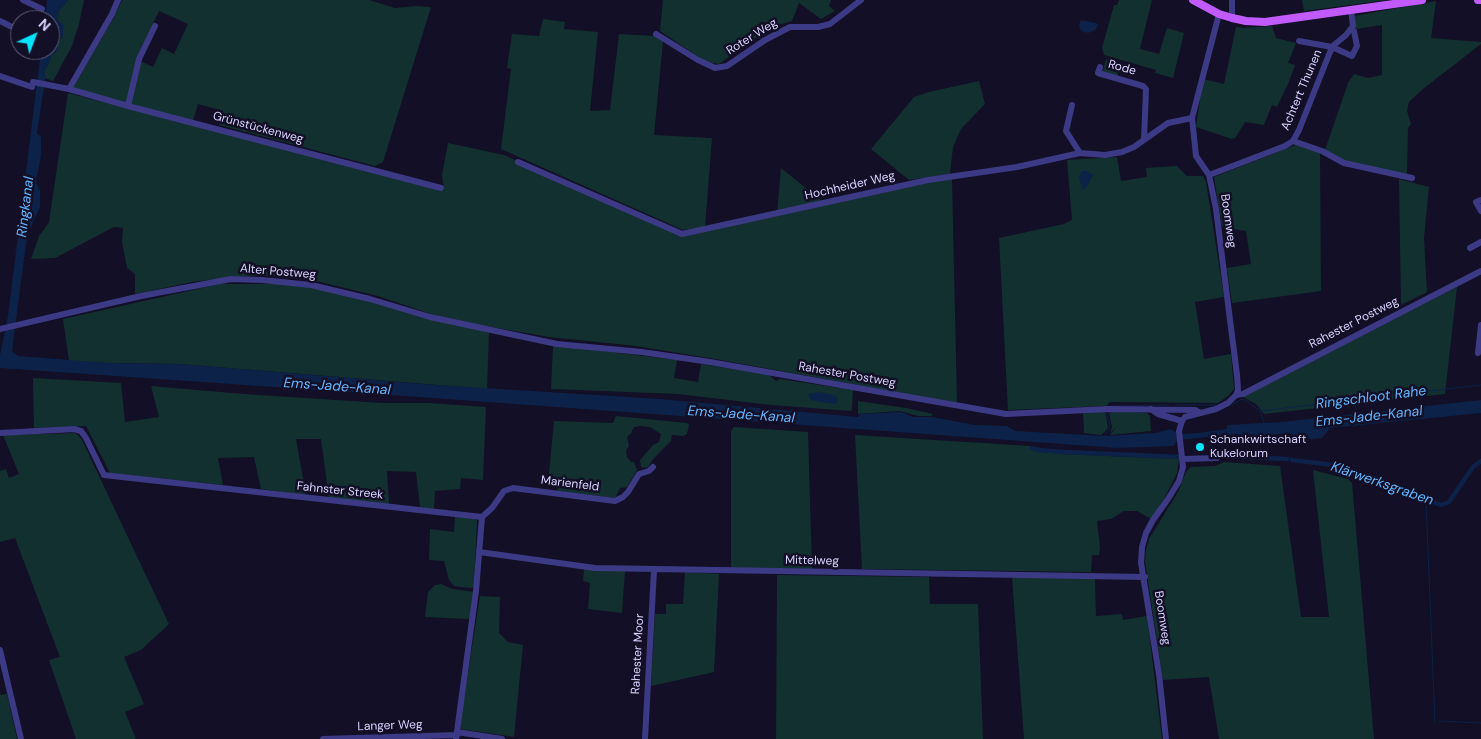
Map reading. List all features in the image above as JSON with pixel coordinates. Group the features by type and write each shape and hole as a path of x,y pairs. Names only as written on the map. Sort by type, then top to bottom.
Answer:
{"main road":[{"path":"1193,0 1219,14 1246,22 1265,22 1422,0"}],"street":[{"path":"23,0 42,9"},
{"path":"69,89 118,0"},
{"name":"Roter Weg","path":"656,34 698,60 715,68 727,66 765,40 790,27 818,27 830,24 861,0"},
{"path":"1232,0 1232,18"},
{"name":"Achtert Thunen","path":"1209,175 1285,146 1292,141 1299,130 1332,47 1351,29 1353,22 1351,10"},
{"name":"Boomweg","path":"1219,14 1192,118 1196,156 1209,175 1216,209 1237,375 1236,395"},
{"path":"0,21 10,26"},
{"path":"128,106 139,59 155,26"},
{"name":"Achtert Thunen","path":"1299,41 1332,47 1352,56 1356,46 1354,31 1351,29"},
{"name":"Rode","path":"1096,81 1099,70 1143,86 1146,89 1144,140"},
{"name":"Grünstückenweg","path":"0,77 69,89 441,188"},
{"path":"1072,106 1066,130 1080,153"},
{"name":"Hochheider Weg","path":"518,162 682,234 928,180 1017,167 1080,153 1105,155 1122,152 1134,147 1168,123 1192,118"},
{"path":"1292,141 1322,151 1344,163 1412,178"},
{"path":"1481,200 1476,202 1481,211"},
{"path":"1470,248 1481,242"},
{"name":"Rahester Postweg","path":"1236,395 1243,394 1481,271"},
{"name":"Alter Postweg","path":"1,329 141,296 231,279 311,285 370,299 430,317 494,331"},
{"path":"1478,354 1481,325"},
{"name":"Rahester Postweg","path":"494,331 557,344 642,352 710,362 1006,414 1108,408 1194,410 1199,412"},
{"path":"1150,409 1158,414 1182,421 1185,417 1199,412 1216,409 1228,403 1236,395"},
{"name":"Boomweg","path":"1166,739 1159,674 1142,563 1142,547 1146,533 1179,480 1183,467 1179,431 1182,421"},
{"name":"Fahnster Streek","path":"0,432 74,429 81,431 104,475 482,517"},
{"path":"1183,459 1217,458"},
{"name":"Marienfeld","path":"482,517 492,508 504,491 513,488 615,501 622,498 628,492 639,474 649,472 653,466"},
{"path":"482,517 476,591 457,735 502,739"},
{"name":"Mittelweg","path":"480,552 595,568 1144,577"},
{"name":"Rahester Moor","path":"644,739 654,570"},
{"path":"0,650 21,739"},
{"name":"Langer Weg","path":"323,739 457,735"}],"green space":[{"path":"68,0 84,0 72,46 53,81 45,78 45,69 50,60 60,60 60,40 63,35 60,28 60,10"},
{"path":"122,0 369,0 395,8 431,7 383,162 375,166 219,125 223,111 198,104 193,121 73,88","holes":["159,11 188,24 174,54 162,48 153,67 136,59"]},
{"path":"663,0 831,0 829,6 835,11 821,19 799,3 792,21 771,27 719,64 706,62 660,31"},
{"path":"1119,0 1152,0 1140,49 1159,54 1167,28 1184,33 1173,78 1155,73 1156,70 1104,55 1102,48 1114,5 1117,5"},
{"path":"1302,0 1388,0 1304,11"},
{"path":"1436,1 1431,38 1481,42 1481,44 1409,102 1407,111 1411,124 1408,128 1407,174 1347,163 1325,150 1348,83 1354,74 1368,78 1382,75 1382,25 1356,29 1354,16"},
{"path":"543,19 565,22 564,29 598,32 590,111 610,110 619,34 655,36 663,42 654,135 712,138 705,227 683,230 501,149 511,69 507,68 512,34 539,36"},
{"path":"1272,26 1276,38 1296,43 1288,63 1295,65 1277,107 1272,105 1264,125 1245,122 1235,138 1232,139 1196,127 1203,79 1224,84 1236,27"},
{"path":"1106,59 1121,64 1117,77 1102,73"},
{"path":"979,81 985,104 961,129 953,147 950,174 909,180 871,149 914,97"},
{"path":"68,93 444,191 442,175 448,143 504,155 682,236 929,182 952,179 957,403 636,346 549,337 480,325 431,314 378,296 312,280 275,276 243,276 192,282 135,294 135,274 127,268 122,242 123,228 114,227 55,258 31,259 39,236 49,222"},
{"path":"1298,144 1320,153 1321,291 1232,303 1227,268 1251,264 1246,231 1222,227 1214,177"},
{"path":"1117,157 1121,181 1147,177 1146,168 1177,166 1187,176 1203,176 1206,182 1224,297 1195,302 1204,359 1231,354 1234,389 1218,403 1110,402 1106,406 1008,410 999,238 1064,224 1072,220 1067,160"},
{"path":"781,168 822,201 777,213"},
{"path":"1399,179 1429,187 1424,238 1427,292 1401,305"},
{"path":"220,284 276,284 307,287 489,332 487,389 179,364 69,361 63,319"},
{"path":"1457,287 1445,394 1264,414 1256,404 1243,397"},
{"path":"553,345 677,360 674,378 698,382 701,364 769,375 776,381 780,379 853,390 852,409 851,411 771,405 678,394 551,389"},
{"path":"33,378 121,383 125,422 159,417 151,386 382,403 429,403 486,407 483,480 461,478 460,489 435,491 434,509 420,507 416,472 387,471 389,504 329,498 321,439 296,439 306,495 261,489 254,457 218,458 223,485 110,473 86,426 34,428"},
{"path":"858,401 933,414 931,416 918,416 900,411 858,414"},
{"path":"1105,411 1108,428 1105,432 1101,435 1084,433 1083,412"},
{"path":"1117,411 1147,413 1150,416 1151,431 1110,435 1117,426 1110,433 1112,427 1109,413"},
{"path":"616,416 687,423 689,425 687,434 683,436 672,435 671,441 653,459 648,467 644,468 641,467 640,460 653,445 659,442 661,434 650,427 635,427 627,437 629,446 626,450 627,457 631,462 634,462 637,470 627,487 620,488 615,498 558,491 557,486 548,484 554,421 613,423"},
{"path":"734,427 808,432 812,569 731,568 731,431"},
{"path":"75,433 81,438 169,624 141,650 124,657 144,704 125,712 136,739 76,739 49,660 60,657 15,538 0,542 0,471 6,469 9,478 19,474 3,435"},
{"path":"855,435 1030,446 1032,450 1062,454 1179,459 1177,473 1151,519 1137,511 1124,511 1111,519 1097,521 1100,547 1099,555 1092,555 1091,572 862,569"},
{"path":"1224,462 1280,466 1301,617 1329,617 1313,470 1348,479 1352,483 1374,739 1219,739 1209,677 1163,680 1145,561 1149,539 1178,492 1186,472 1191,467 1215,466"},
{"path":"455,516 475,519 477,521 474,587 471,588 454,586 449,580 444,561 429,560 430,529 454,532"},
{"path":"584,569 625,571 622,613 588,609 590,583 583,581"},
{"path":"685,572 719,574 714,672 651,686 655,614 666,614 666,604 683,604"},
{"path":"777,575 929,577 930,604 978,604 983,739 776,739"},
{"path":"1012,577 1095,579 1096,616 1122,614 1123,620 1147,616 1162,739 1024,739"},
{"path":"441,584 452,589 475,592 469,619 425,617 428,592 435,585"},
{"path":"480,596 500,597 499,633 508,642 523,645 514,737 461,729 460,724"},
{"path":"7,694 17,739 0,739 0,695"}],"water":[{"path":"47,0 68,0 60,10 46,10"},
{"path":"1081,20 1098,25 1095,30 1088,33 1081,31 1079,25"},
{"path":"60,22 63,24 63,35 60,40"},
{"path":"40,60 50,60 45,69 37,133 41,137 41,156 36,181 40,191 40,207 28,233 12,351 18,356 108,363 179,364 435,385 660,399 858,417 860,414 901,412 913,417 932,417 975,425 1007,426 1015,431 1105,436 1155,433 1170,429 1179,434 1199,433 1227,429 1227,425 1282,422 1481,400 1481,413 1330,428 1322,438 1313,439 1292,439 1291,433 1239,438 1238,434 1178,440 1173,446 1117,448 0,368 0,355 8,316"},
{"path":"1082,171 1087,171 1093,175 1086,188 1082,189 1079,176"},
{"path":"819,392 836,396 838,401 835,404 811,400 808,394"}],"waterway":[{"name":"Ringschloot Rahe","path":"1260,411 1481,385"},
{"path":"1231,405 1242,399 1245,400 1260,411 1264,423"},
{"path":"1113,406 1169,405"},
{"path":"1176,405 1216,405"},
{"path":"1104,436 1109,430 1110,425 1106,413"},
{"name":"Klärwerksgraben","path":"1032,448 1065,452 1180,457"},
{"name":"Klärwerksgraben","path":"1219,456 1287,459"},
{"name":"Klärwerksgraben","path":"1292,460 1333,465 1441,505 1449,502 1473,467 1481,461"},
{"path":"1426,500 1435,723"},
{"path":"1439,721 1481,723"}],"place":[{"name":"Schankwirtschaft Kukelorum","path":"1200,447"}],"water label":[{"name":"Ringkanal","path":"26,207"},
{"name":"Ems-Jade-Kanal","path":"337,387"},
{"name":"Ems-Jade-Kanal","path":"741,415"},
{"name":"Ems-Jade-Kanal","path":"1369,417"}]}
